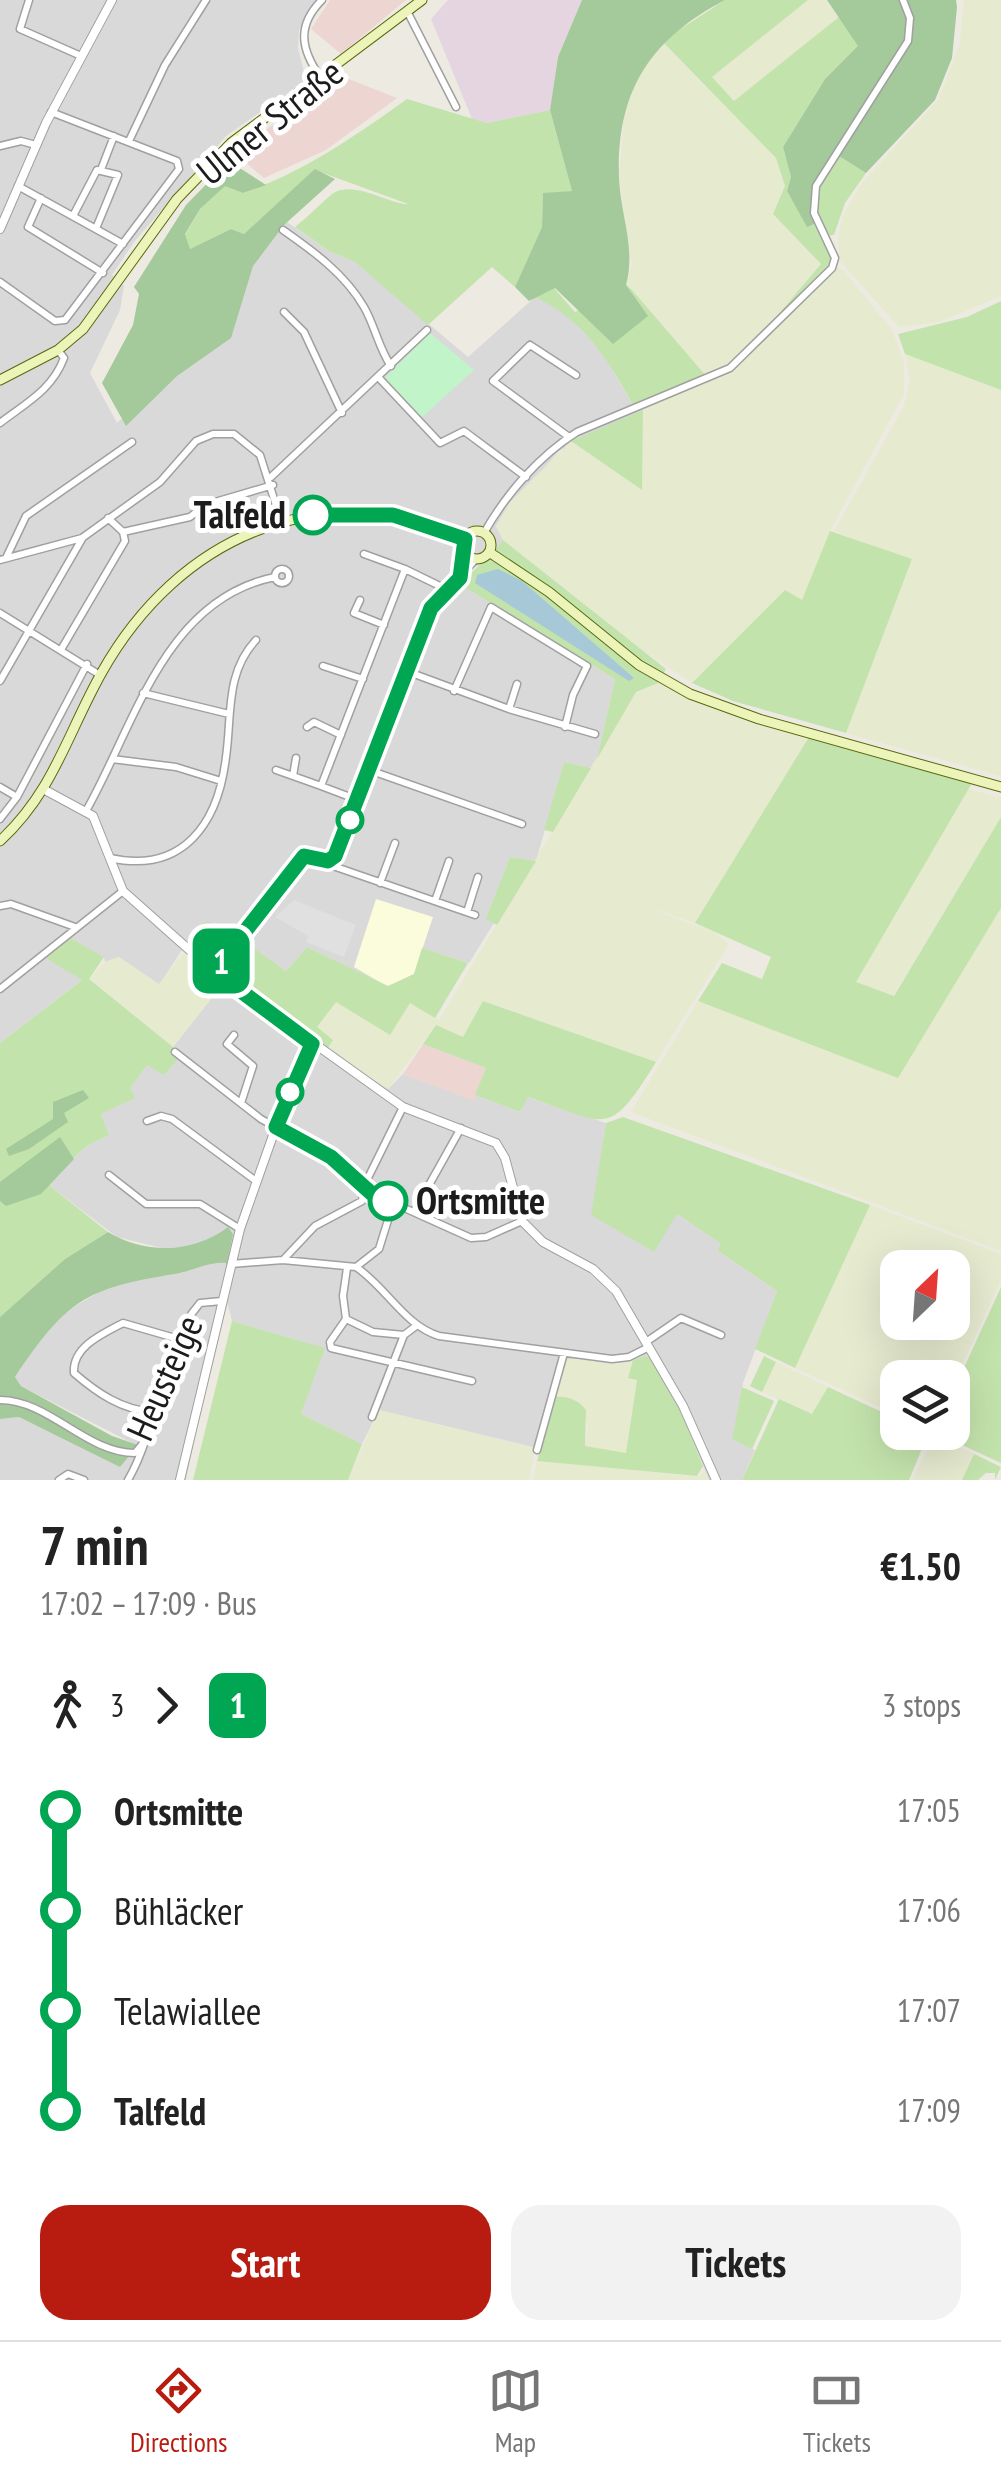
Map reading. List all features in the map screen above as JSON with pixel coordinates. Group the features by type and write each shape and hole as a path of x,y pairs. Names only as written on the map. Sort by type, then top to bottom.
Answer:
{"main road":[{"name":"Ulmer Straße","path":"0,383 58,350 106,302 197,177 231,143 422,0"},
{"path":"0,841 45,790 100,675 138,618 168,584 210,555 281,521 339,512 372,512 424,522 465,539 471,556 489,552 549,592 639,665 690,694 759,720 1001,787"},
{"path":"465,539 472,532 484,533 491,543 489,552"}],"street":[{"path":"29,0 20,29 81,56"},
{"path":"0,229 36,144 112,0"},
{"path":"129,141 165,64 206,0"},
{"path":"321,79 307,57 302,34 308,16 322,0"},
{"path":"484,533 526,477 569,437 730,368 804,297 836,258 814,213 816,186 908,41 910,18 904,0"},
{"path":"408,13 456,107"},
{"path":"0,282 60,322 84,300 180,165 52,112"},
{"path":"74,214 102,167 114,136"},
{"path":"0,146 21,141 36,144"},
{"path":"97,226 119,177 102,167"},
{"path":"17,186 97,226 123,244"},
{"path":"40,198 28,227 103,273"},
{"path":"282,230 322,258 348,285 364,308 391,366"},
{"path":"284,312 304,332 342,413"},
{"path":"123,532 190,517 205,505 272,481 427,330"},
{"path":"569,437 493,380 533,345 576,375"},
{"name":"Ulmer Straße","path":"0,423 40,394 58,374 64,358 58,350"},
{"path":"379,378 440,443 464,431 526,477"},
{"path":"0,680 82,538 160,482 196,442 213,434 242,438 260,455 272,481 281,521"},
{"path":"3,559 26,516 132,442"},
{"path":"62,648 125,542 123,532 108,518"},
{"path":"3,559 82,538"},
{"path":"364,554 448,590"},
{"path":"328,861 335,856 358,800 431,608 460,578 471,556"},
{"path":"321,786 405,569"},
{"path":"86,811 143,694 180,640 203,616 247,586 275,576"},
{"path":"360,600 354,613 384,625"},
{"path":"454,691 491,606 587,666 573,695 566,726"},
{"path":"0,612 100,675"},
{"path":"109,858 154,863 172,856 199,829 221,781 235,675 256,640"},
{"path":"0,819 18,797 87,664"},
{"path":"323,666 362,679"},
{"path":"406,671 454,691 595,734"},
{"path":"509,709 517,684"},
{"path":"143,694 229,714"},
{"path":"308,727 314,722 341,735"},
{"path":"293,776 296,758"},
{"path":"112,759 166,766 221,781"},
{"path":"276,770 358,800"},
{"path":"369,770 522,824"},
{"path":"0,788 18,797"},
{"path":"45,790 86,811 102,830 124,891 214,971 402,1108 461,1128 500,1148 522,1221 543,1242 602,1276 648,1344 683,1406 716,1480"},
{"path":"380,883 396,843"},
{"path":"214,971 304,856 328,861 471,913 478,876"},
{"path":"436,902 449,861"},
{"path":"0,989 124,891"},
{"path":"0,906 29,909 75,927"},
{"path":"234,1035 228,1044 254,1066 240,1104"},
{"path":"180,1480 240,1229 276,1127 312,1044"},
{"path":"175,1052 240,1104 331,1157 364,1186 393,1204 415,1210 471,1238 486,1237 522,1221"},
{"path":"284,1260 314,1226 362,1201 364,1186 402,1108"},
{"path":"148,1121 161,1116 172,1119 256,1182"},
{"path":"415,1210 461,1128"},
{"path":"109,1175 146,1204 204,1206 240,1229"},
{"path":"393,1204 379,1249 352,1268 343,1296 346,1319 330,1347 392,1365 472,1381"},
{"path":"230,1264 284,1260 352,1268 386,1289 416,1326 439,1336 622,1358 682,1318 721,1335"},
{"name":"Heusteige","path":"0,1400 21,1403 124,1453 136,1453 147,1438 159,1377 175,1338 200,1303 222,1302"},
{"path":"346,1319 373,1332 404,1336"},
{"path":"153,1412 129,1410 83,1381 74,1373 74,1360 95,1338 122,1323 175,1338"},
{"path":"372,1416 404,1336 416,1326"},
{"path":"537,1450 564,1353"},
{"path":"128,1480 147,1438"},
{"path":"59,1480 68,1474 84,1480"}],"shaded area":[{"path":"0,0 317,0 299,30 298,48 306,80 226,136 134,242 112,275 124,286 120,310 90,373 117,423 174,369 251,257 284,220 329,251 355,262 468,357 535,297 566,312 602,352 633,405 643,410 559,451 496,526 503,540 488,562 473,568 461,585 615,679 597,759 591,768 564,762 536,861 510,857 487,919 494,923 469,963 424,949 415,975 387,986 307,947 286,971 215,923 195,930 159,985 119,957 105,962 104,957 83,979 0,1043"},
{"path":"330,0 406,0 341,54 311,29"},
{"path":"448,0 582,0 558,57 550,110 487,123 472,119 431,19"},
{"path":"808,0 827,0 839,17 734,101 712,77"},
{"path":"964,0 1001,0 1001,296 939,322 899,327 840,261 838,237 843,216 862,183 939,99 960,43"},
{"path":"662,41 776,158 785,186 773,214 821,264 731,364 707,377 626,285 632,264 619,180 624,115 638,75"},
{"path":"341,76 397,98 326,150 264,178 234,153"},
{"path":"835,267 843,270 892,330 904,363 904,394 830,531 802,601 785,591 692,683 618,634 503,540 496,526 510,502 571,441 642,490 643,410 738,365"},
{"path":"905,354 1001,390 1001,776 846,733 912,560 834,531 904,406 910,381"},
{"path":"658,683 717,710 809,737 695,923 627,900 714,932 729,944 656,1062 484,1001 462,1038 435,1026 388,1089 328,1048 333,1040 316,1027 336,1001 390,1035 410,1002 439,1020 636,692"},
{"path":"968,789 1001,798 1001,817 893,996 855,982"},
{"path":"376,899 433,917 414,974 388,987 354,967"},
{"path":"294,900 356,925 344,957 306,942 308,936 275,917"},
{"path":"1001,908 1001,1251 631,1112 698,1001 898,1077"},
{"path":"183,953 222,985 173,1047 89,979 105,962 119,957 159,984"},
{"path":"222,985 388,1089 403,1074 473,1100 475,1095 520,1112 527,1097 606,1123 592,1216 677,1214 720,1243 718,1251 777,1291 743,1383 733,1438 755,1450 742,1480 709,1480 682,1414 650,1357 644,1356 625,1361 568,1359 541,1449 379,1410 362,1444 301,1414 324,1348 232,1321 225,1293 186,1480 0,1480 0,1419 19,1417 38,1426 138,1446 21,1386 15,1377 50,1324 72,1308 116,1282 182,1273 212,1262 228,1228 208,1242 184,1247 162,1248 117,1237 50,1186 50,1179 87,1146 109,1135 101,1114 134,1098 130,1088 147,1064 163,1074 177,1059 173,1047"},
{"path":"423,1044 486,1068 474,1101 403,1074"},
{"path":"870,1205 1001,1254 1001,1280 964,1360 880,1360 880,1407 795,1368"},
{"path":"636,1358 628,1378 637,1379 626,1453 585,1446 588,1424 555,1397 567,1359"},
{"path":"776,1362 828,1387 816,1412 812,1414 762,1392"},
{"path":"379,1410 535,1448 529,1480 348,1480"},
{"path":"928,1450 965,1450 974,1454 962,1480 912,1480"},
{"path":"537,1461 700,1477 704,1469 709,1480 533,1480"}],"green space":[{"path":"582,0 725,0 657,51 631,95 620,148 619,179 629,245 626,285 648,316 613,344 555,288 529,301 515,287 542,227 543,193 572,191 550,110 558,57"},
{"path":"725,0 808,0 712,77 734,101 839,17 859,46 825,79 783,147 791,177 787,191 807,226 814,224 832,261 766,329 821,264 773,214 785,186 776,158 662,41"},
{"path":"827,0 956,0 957,7 952,58 935,100 866,173 833,152 814,188 814,224 807,227 787,191 791,177 783,147 825,79 858,46"},
{"path":"407,99 487,123 550,110 572,191 543,194 542,227 515,287 492,267 428,325 355,262 329,251 295,227 341,190 408,204 315,170 244,234 231,229 190,249 185,235 200,209 225,185 243,193 287,175"},
{"path":"837,153 866,173 845,203 834,235 826,236 818,213 818,194"},
{"path":"229,161 266,185 243,193 225,186 200,209 185,234 190,249 231,229 244,234 315,169 335,179 284,225 253,266 231,338 177,376 126,426 102,383 133,325 139,294 134,287 186,205"},
{"path":"626,285 707,377 633,405 593,342 568,317 535,297 554,288 575,312"},
{"path":"1001,301 1001,390 905,354 898,334 967,317"},
{"path":"430,333 474,370 419,420 385,378"},
{"path":"643,410 642,490 571,441"},
{"path":"830,531 912,559 846,733 733,701 692,683 785,590 802,600"},
{"path":"503,540 666,669 658,683 636,692 597,759 615,679 461,585"},
{"path":"809,737 972,783 856,982 894,996 1001,817 1001,908 898,1078 698,1001 722,963 762,979 771,957 695,923"},
{"path":"564,762 591,768 553,832 544,830"},
{"path":"510,857 536,861 497,925 486,919"},
{"path":"207,921 233,936 218,955 203,954 192,940 195,930"},
{"path":"68,937 104,957 89,979 173,1047 178,1059 164,1075 147,1065 130,1088 135,1098 101,1114 109,1135 87,1146 50,1179 50,1186 108,1232 65,1259 0,1317 0,1043 82,980 44,957"},
{"path":"242,940 286,971 307,947 388,986 414,974 422,948 468,963 435,1018 410,1003 390,1035 336,1002 317,1027 333,1040 328,1048 227,973 227,962"},
{"path":"483,1001 656,1062 627,1104 604,1119 575,1114 528,1097 520,1112 475,1095 486,1068 423,1044 436,1025 463,1037"},
{"path":"83,1090 89,1098 64,1113 68,1122 29,1149 9,1156 6,1149 53,1119 53,1102"},
{"path":"623,1117 870,1205 795,1368 755,1349 777,1291 718,1251 720,1243 677,1214 654,1252 591,1215 606,1123"},
{"path":"60,1137 74,1159 41,1194 6,1206 0,1201 0,1182"},
{"path":"228,1227 233,1234 227,1263 119,1285 80,1302 49,1331 15,1377 21,1386 112,1436 138,1445 120,1467 19,1417 0,1419 0,1317 65,1259 108,1232 138,1245 170,1248 200,1242"},
{"path":"1001,1287 1001,1463 970,1449 968,1360"},
{"path":"232,1321 325,1348 301,1414 362,1444 348,1480 193,1480"},
{"path":"764,1356 776,1362 762,1392 750,1386"},
{"path":"650,1357 682,1414 703,1466 697,1476 537,1461 555,1397 572,1399 586,1410 585,1446 626,1453 637,1380 628,1378 633,1360"},
{"path":"742,1387 774,1401 752,1449 732,1439"},
{"path":"828,1387 880,1411 880,1450 921,1450 909,1480 742,1480 779,1399 812,1414"},
{"path":"974,1454 1001,1467 995,1480 995,1473 986,1473 978,1480 962,1480"}],"water":[{"path":"498,569 522,581 634,678 629,681 475,583 477,575"}],"bus line":[{"name":"1","path":"313,515 393,515 424,522 465,539 465,564 460,578 431,608 335,856 328,861 304,856 214,971 312,1044 276,1127 331,1157 371,1193 388,1201"}],"place":[{"name":"Talfeld","path":"313,515"},
{"name":"Ortsmitte","path":"388,1201"}]}
